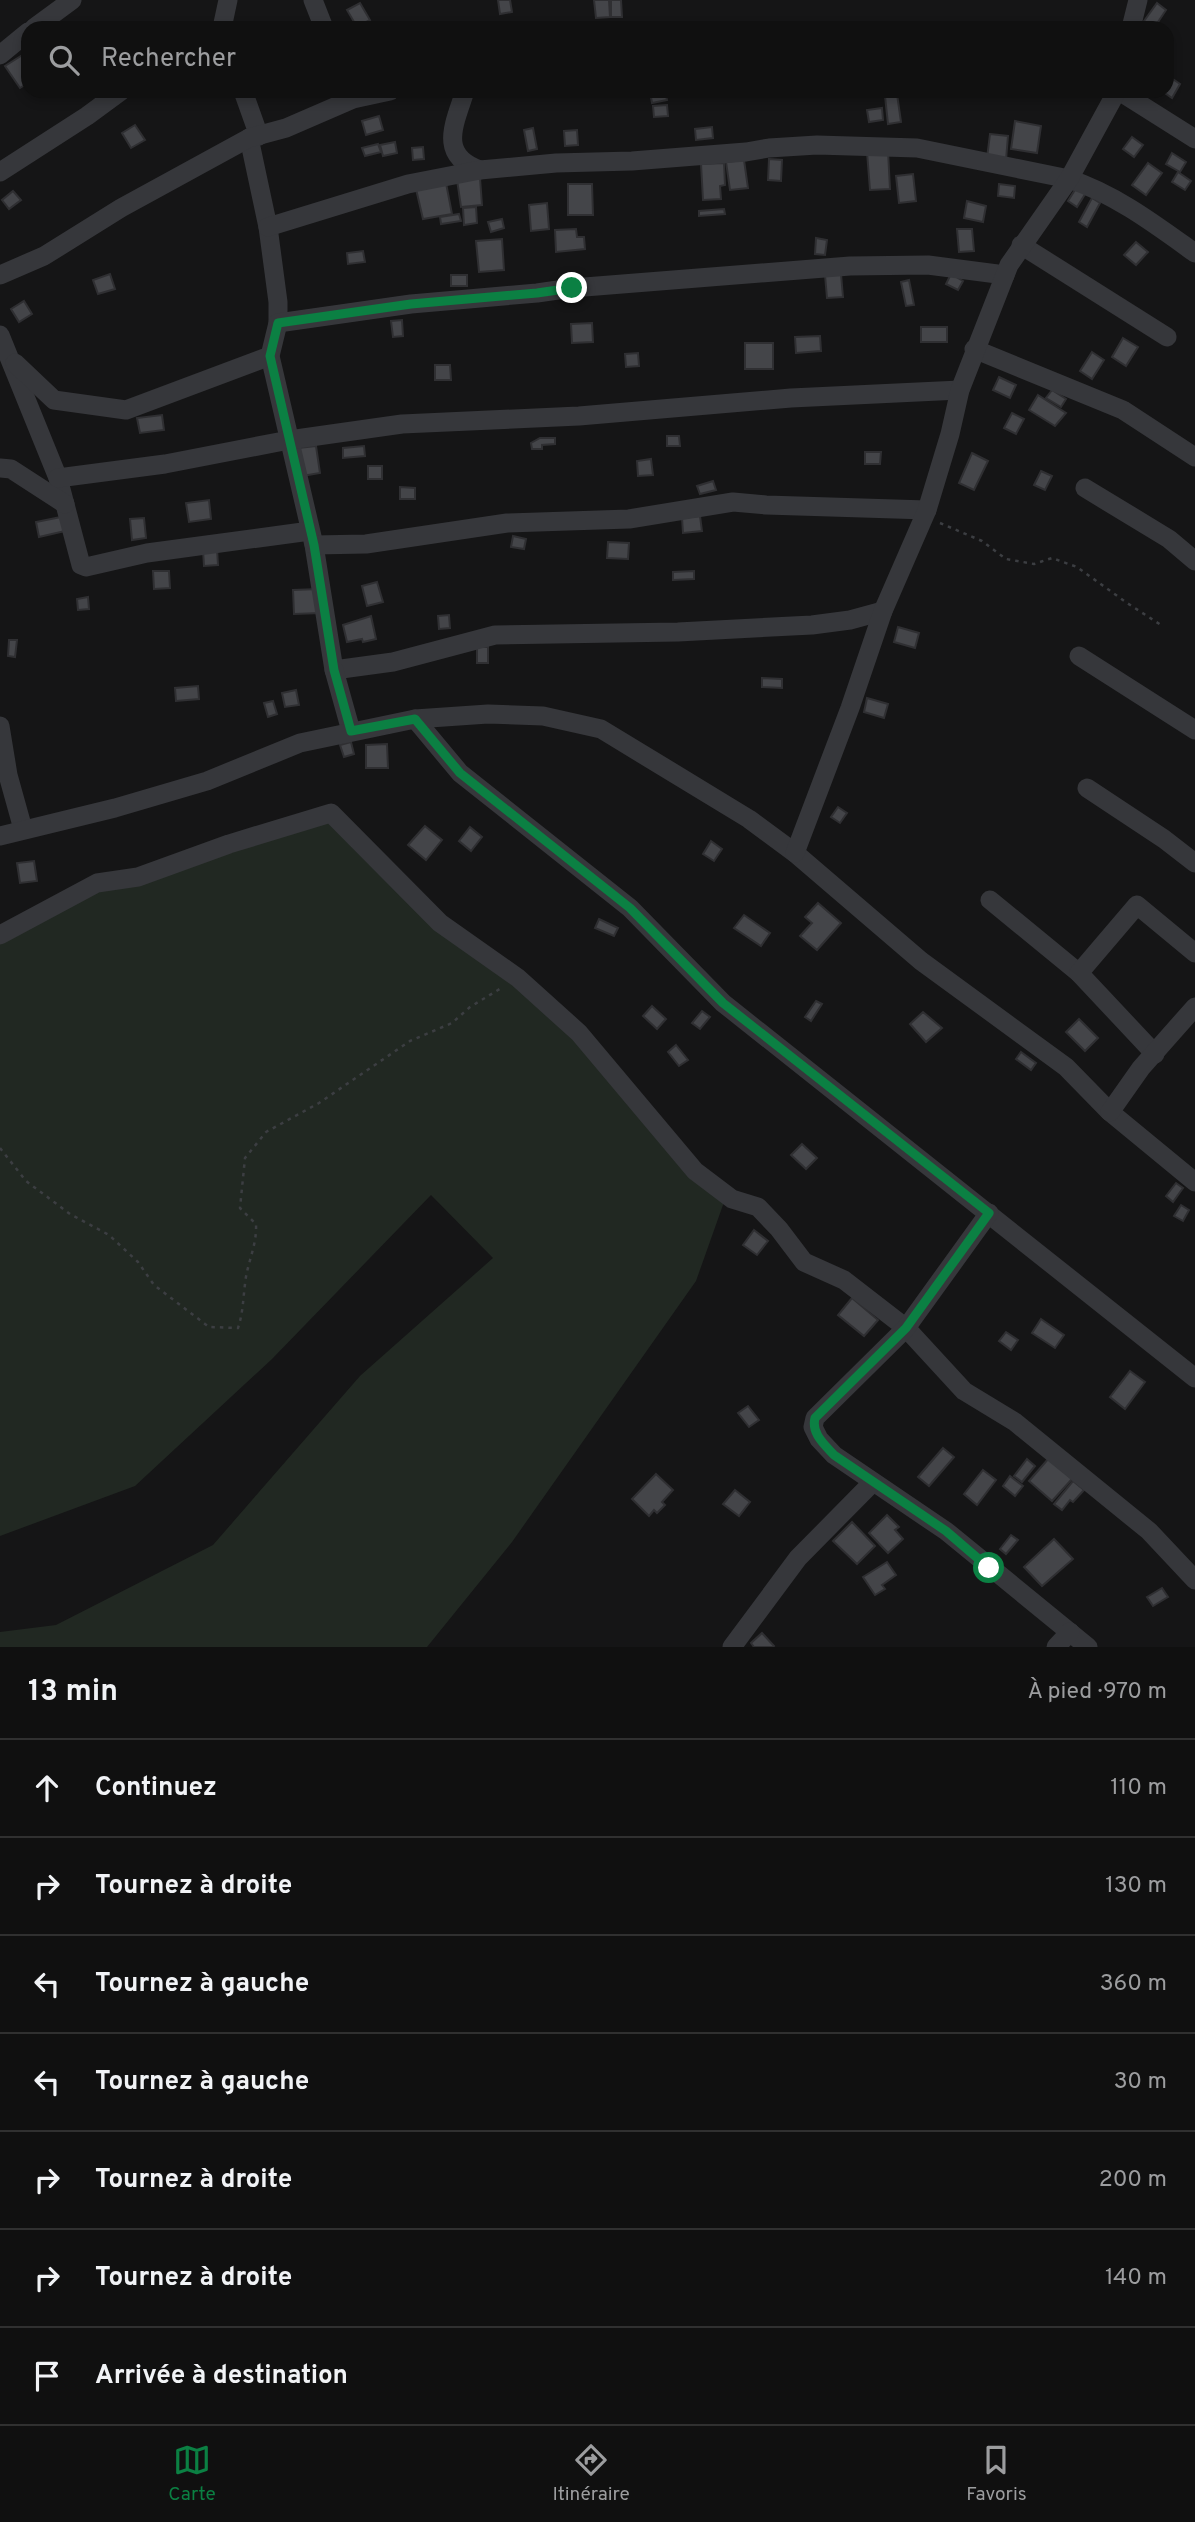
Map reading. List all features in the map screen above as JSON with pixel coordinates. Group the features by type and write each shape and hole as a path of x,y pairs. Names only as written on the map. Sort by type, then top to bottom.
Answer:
{"street":[{"path":"44,21 72,0"},
{"path":"224,21 228,0"},
{"path":"313,0 321,21"},
{"path":"1133,21 1138,0"},
{"path":"0,55 21,38"},
{"path":"0,172 111,98"},
{"path":"245,98 254,137 278,302 278,323 270,356 312,538 334,670 351,731"},
{"path":"0,275 44,256 121,208 254,137 286,128 345,98"},
{"path":"462,98 453,122 452,138 456,150 468,166 480,170"},
{"path":"795,853 850,708 883,611 926,512 974,348 1005,275 1021,245 1069,179 1114,98"},
{"path":"1129,98 1195,139"},
{"path":"268,227 408,184 480,170 556,163 644,160 817,145 917,148 1069,179 1092,187 1150,221 1195,253"},
{"path":"1021,245 1167,338"},
{"path":"278,323 411,304 850,266 928,265 1005,275"},
{"path":"0,335 58,478 79,561 86,567 147,553 312,538 366,544 508,523 629,519 733,502 926,512"},
{"path":"974,348 1123,410 1195,457"},
{"path":"9,357 54,400 127,410 270,356"},
{"path":"58,478 165,464 289,440 402,424 579,415 791,398 960,390"},
{"path":"0,468 11,469 65,504"},
{"path":"1084,488 1169,538 1195,561"},
{"path":"334,670 393,662 495,635 678,632 812,625 850,620 883,611"},
{"path":"1079,656 1195,730"},
{"path":"0,836 128,804 206,781 300,743 415,719 488,714 543,716 601,729 749,819 795,853 921,961 1066,1067 1110,1112 1195,1182"},
{"path":"415,719 460,773 630,908 723,1003 1195,1378"},
{"path":"0,726 8,775 23,829"},
{"path":"1087,788 1195,863"},
{"path":"0,935 97,883 138,877 229,844 329,813 440,923 518,978 579,1033 695,1171 732,1199 758,1208 779,1229 804,1262 844,1280 906,1328 964,1391 1016,1422 1149,1531 1195,1580"},
{"path":"990,900 1079,974 1155,1054"},
{"path":"1079,974 1137,905 1195,953"},
{"path":"1110,1112 1142,1068 1195,1007"},
{"path":"989,1213 906,1328 815,1418 813,1427 834,1455 946,1531 1088,1647"},
{"path":"732,1647 799,1558 873,1482"},
{"path":"1056,1647 1070,1632"}],"path":[{"path":"926,512 935,521 982,541 1006,559 1034,564 1052,558 1077,567 1161,625"},
{"path":"0,1147 26,1181 70,1214 109,1235 138,1262 154,1285 165,1294 209,1327 238,1328 243,1313 244,1282 257,1240 256,1224 240,1208 245,1157 266,1132 318,1103 410,1041 452,1023 470,1007 518,978"}],"shaded area":[{"path":"330,815 456,931 598,1047 705,1177 729,1188 696,1281 512,1542 427,1647 0,1647 0,1632 56,1625 213,1545 360,1376 493,1258 431,1195 272,1359 135,1486 0,1536 0,939 128,878"}],"building":[{"path":"498,0 510,0 512,12 500,14"},
{"path":"594,0 609,0 610,17 596,18"},
{"path":"611,0 621,0 622,17 611,17"},
{"path":"360,3 370,20 353,21 347,10"},
{"path":"1157,3 1166,10 1159,21 1144,21"},
{"path":"21,56 21,87 20,88 5,66"},
{"path":"1174,80 1180,84 1174,94"},
{"path":"651,98 667,98 667,100 652,103"},
{"path":"885,98 898,98 901,122 888,124"},
{"path":"667,105 668,116 654,117 653,106"},
{"path":"882,108 883,120 869,122 867,110"},
{"path":"379,116 383,130 366,135 362,121"},
{"path":"1015,121 1041,126 1037,153 1011,149"},
{"path":"135,125 145,140 131,148 122,133"},
{"path":"712,127 713,138 696,140 695,129"},
{"path":"533,128 537,149 528,151 524,130"},
{"path":"577,130 578,145 565,146 564,131"},
{"path":"990,134 1008,136 1006,160 987,158"},
{"path":"1132,137 1143,145 1134,157 1123,149"},
{"path":"395,142 397,153 383,156 380,145"},
{"path":"378,144 381,152 365,156 362,148"},
{"path":"423,147 424,159 413,160 412,148"},
{"path":"888,151 890,189 870,190 867,152"},
{"path":"1172,153 1186,162 1180,172 1166,164"},
{"path":"769,159 782,160 781,181 768,180"},
{"path":"744,160 748,188 730,190 726,162"},
{"path":"724,163 725,185 720,186 721,199 703,200 701,164"},
{"path":"1148,163 1162,173 1146,195 1132,185"},
{"path":"1178,172 1191,181 1185,190 1172,182"},
{"path":"913,174 916,201 899,203 896,176"},
{"path":"480,178 482,205 461,207 457,180"},
{"path":"446,183 452,214 423,219 416,189"},
{"path":"568,184 592,184 593,215 568,215"},
{"path":"999,184 1015,186 1014,198 998,196"},
{"path":"1078,185 1087,191 1077,207 1068,201"},
{"path":"13,191 21,200 9,209 2,200"},
{"path":"1092,198 1100,203 1087,227 1079,222"},
{"path":"967,201 986,206 983,222 964,218"},
{"path":"547,203 549,229 531,231 529,205"},
{"path":"476,207 477,223 464,225 463,208"},
{"path":"724,209 725,214 699,216 699,211"},
{"path":"459,214 461,221 441,224 440,217"},
{"path":"502,219 504,228 491,232 488,222"},
{"path":"576,229 577,237 584,237 585,249 556,252 555,230"},
{"path":"957,229 972,229 974,251 959,252"},
{"path":"816,238 827,240 825,255 815,254"},
{"path":"502,239 504,270 479,272 476,241"},
{"path":"1136,242 1148,252 1136,265 1124,255"},
{"path":"363,251 365,262 348,264 347,253"},
{"path":"110,274 115,289 98,294 93,280"},
{"path":"841,274 843,297 827,298 825,275"},
{"path":"951,274 963,281 958,290 946,284"},
{"path":"451,275 467,275 467,286 451,286"},
{"path":"909,280 914,305 906,306 901,282"},
{"path":"24,301 32,314 19,322 11,309"},
{"path":"402,320 403,336 393,337 391,321"},
{"path":"592,323 593,342 572,343 571,324"},
{"path":"921,327 947,327 947,342 921,342"},
{"path":"820,336 821,351 796,353 795,337"},
{"path":"1123,338 1138,347 1126,366 1112,357"},
{"path":"745,343 773,343 773,369 745,369"},
{"path":"1092,352 1104,360 1092,379 1080,371"},
{"path":"638,353 639,366 626,367 625,354"},
{"path":"435,365 450,365 451,380 435,380"},
{"path":"999,377 1016,385 1010,398 993,390"},
{"path":"1052,390 1066,399 1061,407 1046,398"},
{"path":"1038,395 1066,413 1055,426 1029,410"},
{"path":"1012,413 1024,419 1016,434 1004,428"},
{"path":"162,415 164,430 140,433 137,418"},
{"path":"667,436 679,436 680,446 667,446"},
{"path":"540,438 555,438 555,444 542,445 542,449 532,449 531,443"},
{"path":"316,446 320,473 302,476 298,448"},
{"path":"364,446 365,456 343,458 343,448"},
{"path":"865,452 881,452 880,464 865,464"},
{"path":"972,453 988,461 974,490 959,483"},
{"path":"651,459 653,475 638,476 637,461"},
{"path":"368,466 382,466 382,479 368,479"},
{"path":"1041,471 1052,476 1045,490 1034,485"},
{"path":"713,481 716,490 700,494 697,486"},
{"path":"400,487 415,488 415,499 400,499"},
{"path":"209,500 211,519 189,522 186,503"},
{"path":"700,516 702,531 683,533 682,518"},
{"path":"61,517 65,531 39,537 36,522"},
{"path":"144,518 146,538 132,540 130,519"},
{"path":"513,536 526,539 524,549 511,547"},
{"path":"608,542 629,543 628,559 607,558"},
{"path":"217,549 218,565 204,566 203,550"},
{"path":"153,571 169,571 170,588 154,589"},
{"path":"694,571 694,579 673,580 673,572"},
{"path":"377,582 383,602 367,606 362,586"},
{"path":"319,589 321,613 294,614 293,590"},
{"path":"88,597 89,609 78,610 77,599"},
{"path":"449,615 450,628 439,629 438,616"},
{"path":"371,616 376,639 347,642 343,625"},
{"path":"898,627 919,633 915,648 894,642"},
{"path":"9,640 17,640 15,657 8,656"},
{"path":"477,647 488,647 488,663 477,663"},
{"path":"762,678 782,679 782,688 762,687"},
{"path":"198,686 199,699 176,701 175,688"},
{"path":"296,690 299,705 285,707 282,693"},
{"path":"867,698 888,704 884,718 864,712"},
{"path":"273,701 277,714 268,717 264,703"},
{"path":"351,742 354,754 344,757 340,745"},
{"path":"387,744 388,768 366,768 366,745"},
{"path":"838,807 847,813 840,823 831,817"},
{"path":"425,826 442,840 426,860 408,845"},
{"path":"470,827 482,837 471,851 459,841"},
{"path":"711,841 722,849 714,861 703,854"},
{"path":"34,861 37,881 20,883 17,863"},
{"path":"818,903 841,923 817,950 800,936 812,923 805,917"},
{"path":"744,915 770,933 761,946 734,928"},
{"path":"599,919 618,928 614,936 595,928"},
{"path":"816,1001 822,1004 811,1021 805,1017"},
{"path":"652,1006 666,1019 657,1029 643,1016"},
{"path":"702,1011 710,1017 700,1029 692,1023"},
{"path":"923,1012 942,1028 926,1042 910,1024"},
{"path":"1079,1019 1098,1038 1085,1051 1066,1032"},
{"path":"676,1045 688,1060 679,1066 668,1052"},
{"path":"1021,1052 1036,1063 1031,1070 1016,1059"},
{"path":"802,1144 817,1158 806,1169 791,1155"},
{"path":"1176,1183 1183,1188 1173,1202 1166,1196"},
{"path":"1181,1205 1189,1210 1183,1221 1174,1216"},
{"path":"754,1230 768,1241 757,1255 743,1245"},
{"path":"852,1298 878,1320 864,1336 838,1315"},
{"path":"1041,1319 1064,1335 1055,1348 1032,1333"},
{"path":"1006,1332 1018,1340 1011,1350 999,1341"},
{"path":"1130,1371 1145,1382 1125,1409 1110,1397"},
{"path":"748,1406 759,1420 749,1427 738,1413"},
{"path":"943,1448 954,1457 929,1486 918,1477"},
{"path":"1049,1458 1072,1479 1052,1501 1029,1481"},
{"path":"1027,1459 1035,1466 1022,1482 1014,1476"},
{"path":"983,1470 996,1480 977,1505 964,1494"},
{"path":"656,1474 673,1490 662,1502 665,1505 657,1513 654,1510 649,1516 632,1499"},
{"path":"1010,1476 1023,1486 1015,1496 1003,1486"},
{"path":"1073,1481 1084,1490 1062,1510 1054,1504"},
{"path":"735,1490 750,1502 739,1516 723,1504"},
{"path":"887,1515 899,1527 895,1530 903,1539 888,1553 869,1533"},
{"path":"852,1522 875,1546 857,1564 833,1541"},
{"path":"1011,1535 1018,1540 1006,1554 1000,1549"},
{"path":"1054,1539 1073,1559 1042,1586 1024,1567"},
{"path":"887,1562 896,1575 882,1585 885,1589 875,1595 863,1577"},
{"path":"1162,1588 1168,1597 1153,1606 1147,1597"},
{"path":"762,1633 773,1647 754,1647 751,1643"}],"route":[{"path":"572,288 411,304 278,323 270,356 314,545 334,670 351,731 415,719 460,773 630,908 723,1003 989,1213 906,1328 815,1418 813,1427 834,1455 946,1531 989,1568"}]}
